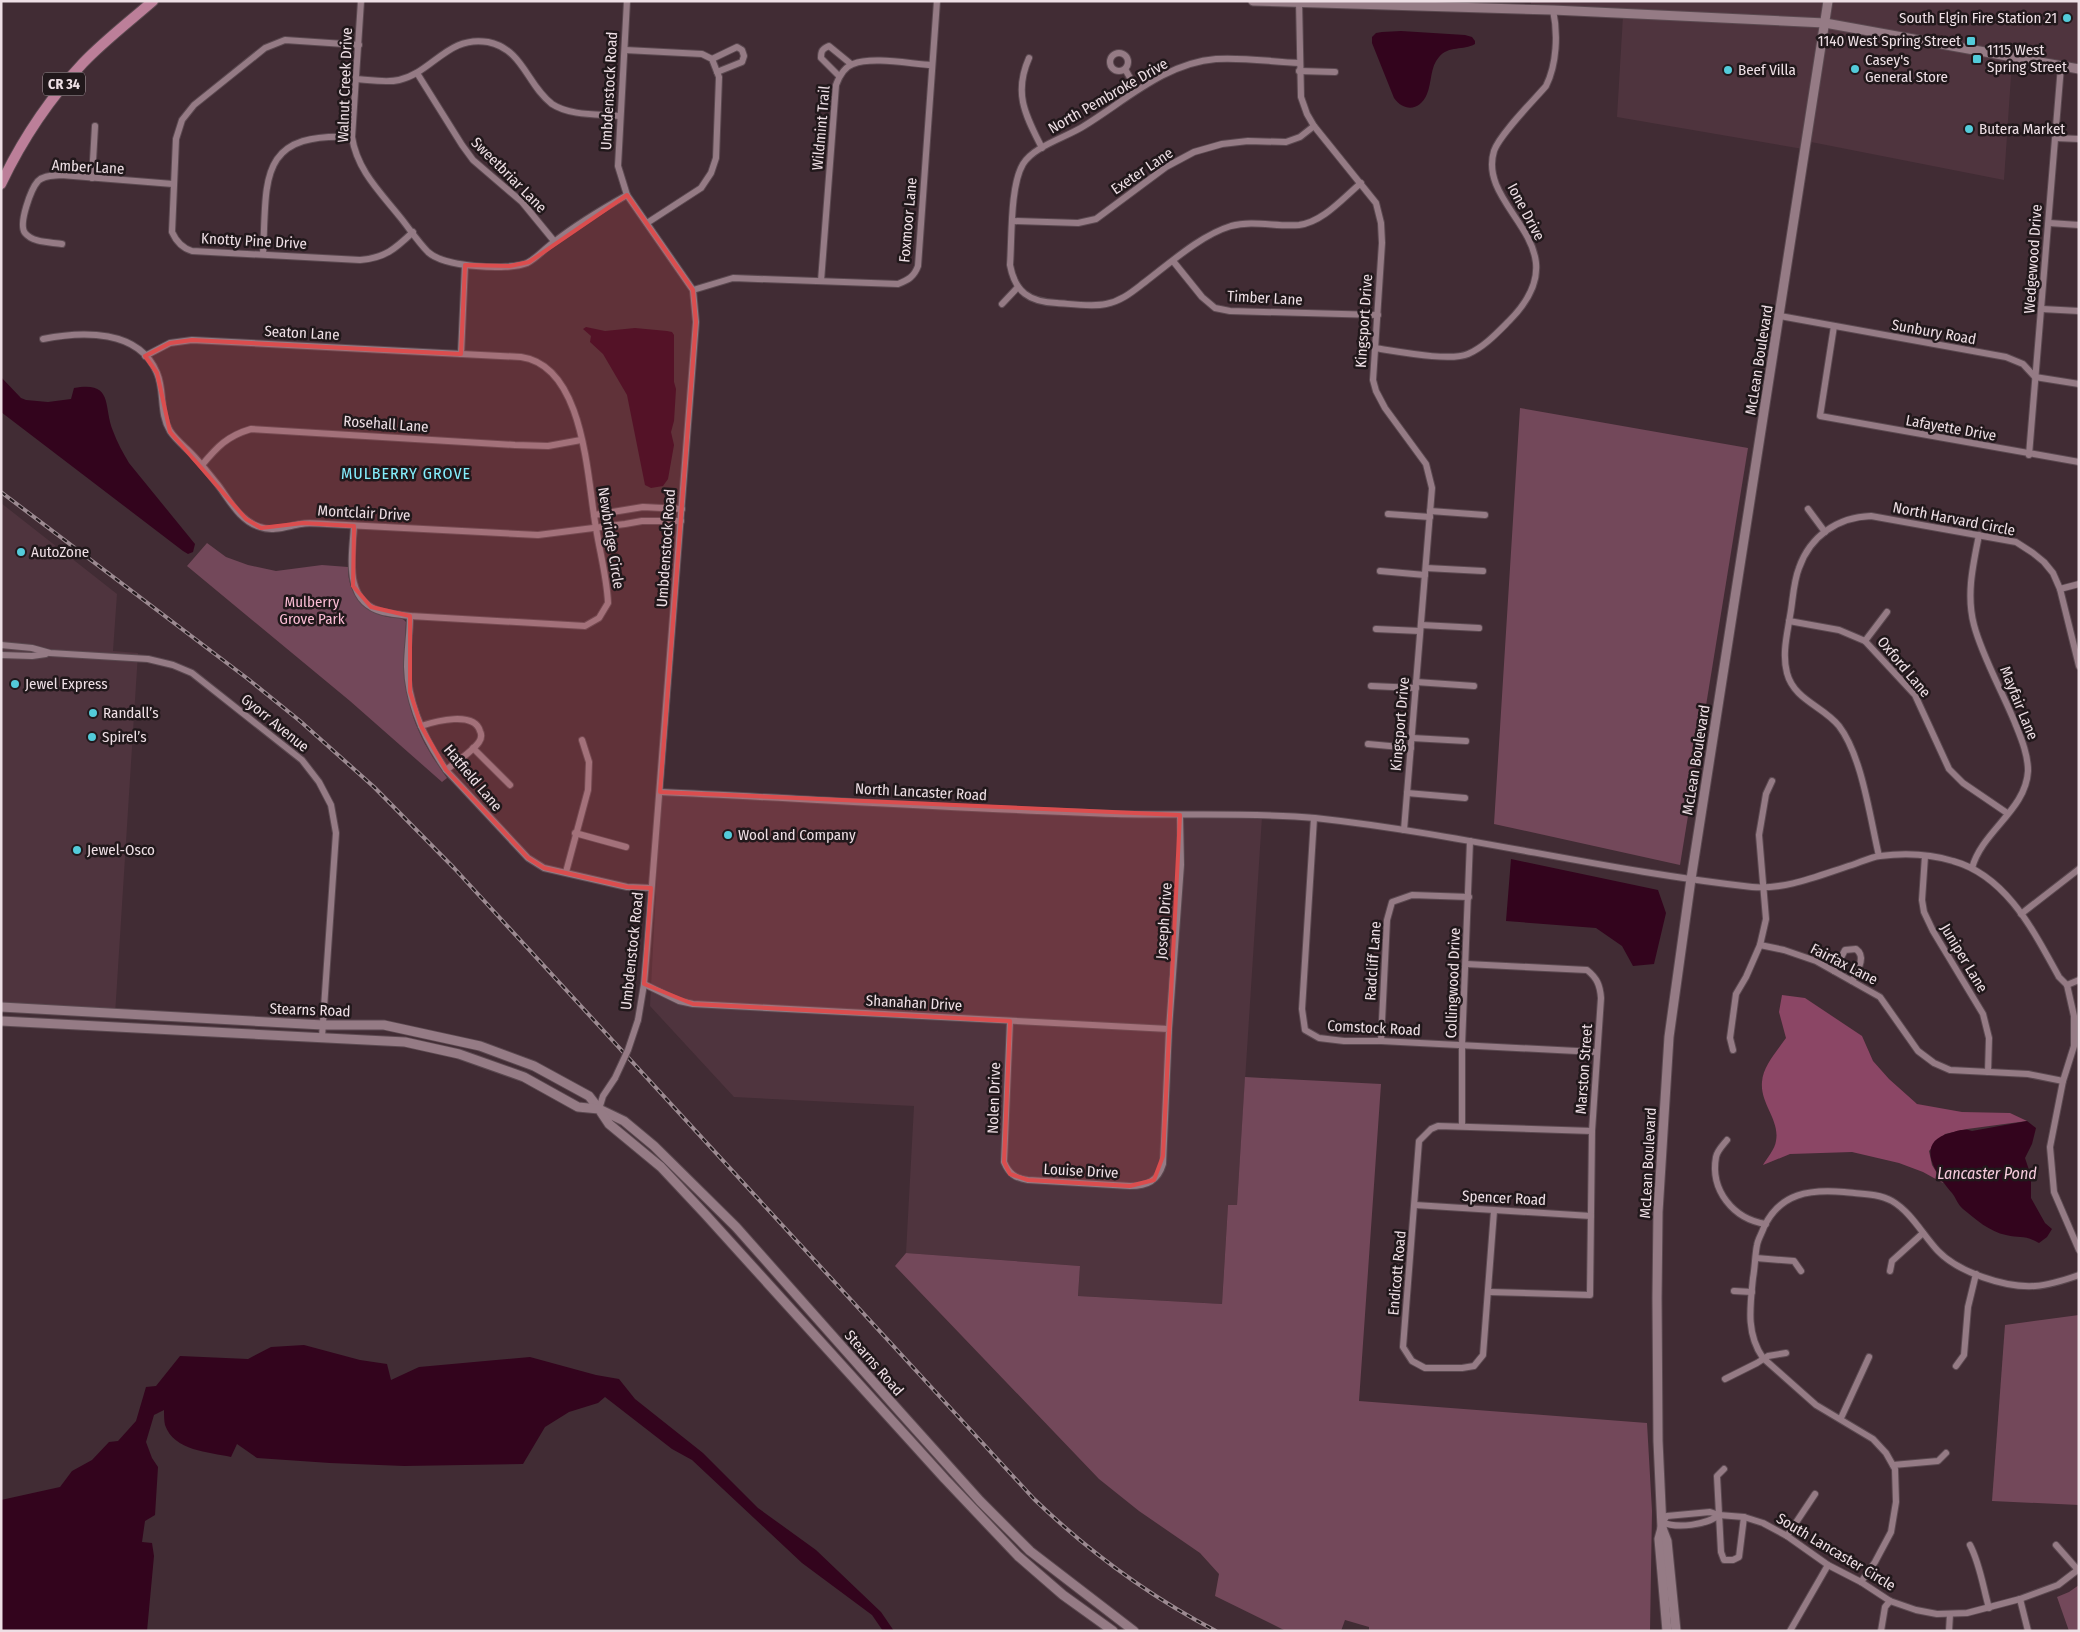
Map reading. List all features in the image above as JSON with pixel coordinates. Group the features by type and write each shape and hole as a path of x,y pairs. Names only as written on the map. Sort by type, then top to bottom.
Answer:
{"main road":[{"name":"CR 34","path":"1,184 26,138 63,85 85,61 153,1"},
{"path":"1253,1 1483,5 1825,23 2079,69"},
{"name":"McLean Boulevard","path":"1676,1631 1667,1541 1662,1525 1658,1440 1658,1212 1669,1037 1691,879 1828,1"},
{"name":"Stearns Road","path":"1,1007 323,1025 384,1025 480,1046 534,1066 589,1096 609,1124 660,1167 705,1214 932,1465 1018,1556 1063,1595 1113,1631"},
{"name":"Stearns Road","path":"1,1020 405,1042 459,1054 524,1077 578,1107 599,1109 624,1121 654,1146 736,1227 980,1501 1030,1551 1134,1631"},
{"name":"McLean Boulevard","path":"1662,1525 1658,1539 1667,1631"}],"street":[{"name":"Walnut Creek Drive","path":"361,1 352,137 357,159 371,181 428,252 447,262 465,265 520,265 529,262 554,241 627,194"},
{"name":"Umbdenstock Road","path":"599,1109 603,1096 615,1078 628,1050 638,1020 644,984 696,322 693,290 627,194 618,166 627,1"},
{"name":"Foxmoor Lane","path":"693,290 733,278 898,284 909,279 915,273 918,266 937,1"},
{"name":"Kingsport Drive","path":"1299,2 1299,71 1301,97 1306,114 1376,203 1381,223 1378,315 1373,380 1376,391 1385,408 1426,464 1432,488 1404,830"},
{"name":"Ione Drive","path":"1374,348 1448,357 1467,355 1489,341 1524,307 1533,287 1536,266 1532,243 1500,192 1493,170 1494,151 1503,136 1550,79 1554,61 1556,23 1553,10"},
{"name":"Knotty Pine Drive","path":"359,45 286,40 265,48 194,104 182,120 176,139 172,232 177,242 186,249 371,259 381,257 396,248 413,232"},
{"path":"357,79 400,80 417,73 441,55 462,43 488,42 510,51 553,104 576,112 620,116"},
{"path":"839,76 822,58 824,48 829,46 851,64 869,61 932,65"},
{"path":"712,60 725,51 737,47 742,50 744,56 742,62 717,72"},
{"path":"625,50 702,54 712,60 719,76 716,158 711,173 701,188 647,223"},
{"path":"1029,58 1024,69 1023,110 1042,148"},
{"name":"North Pembroke Drive","path":"1018,287 1012,278 1010,265 1016,180 1024,162 1042,148 1083,127 1137,90 1163,76 1192,64 1216,59 1300,63"},
{"name":"Wildmint Trail","path":"821,281 836,85 839,76 851,64"},
{"name":"Wedgewood Drive","path":"2029,454 2061,66"},
{"path":"1125,69 1137,90"},
{"path":"1299,71 1336,72"},
{"name":"Sweetbriar Lane","path":"417,73 473,160 522,202 554,241"},
{"path":"92,178 95,126"},
{"name":"Exeter Lane","path":"1013,221 1078,224 1096,219 1166,167 1194,152 1230,143 1248,141 1286,142 1300,137 1314,126"},
{"path":"262,254 267,184 270,173 278,158 290,146 300,140 324,136 352,137"},
{"path":"2056,138 2079,139"},
{"name":"Amber Lane","path":"62,244 39,241 25,232 22,221 39,181 51,176 173,184"},
{"path":"1002,304 1018,287 1026,297 1047,303 1105,305 1125,298 1208,236 1231,226 1259,223 1299,225 1311,222 1326,214 1361,183"},
{"path":"2049,223 2079,225"},
{"name":"Timber Lane","path":"1173,261 1202,297 1215,308 1230,311 1378,315"},
{"path":"461,354 465,265"},
{"path":"2042,309 2079,311"},
{"name":"Sunbury Road","path":"1780,316 2006,357 2023,364 2035,377"},
{"name":"Lafayette Drive","path":"1834,326 1820,415 2079,462"},
{"path":"43,339 76,335 105,336 132,343 145,356"},
{"name":"Seaton Lane","path":"145,356 170,343 192,340 461,354"},
{"name":"Newbridge Circle","path":"410,616 585,626 599,618 608,603 581,440 576,414 571,402 559,382 543,364 530,358 461,354"},
{"name":"Montclair Drive","path":"145,356 157,373 163,414 170,432 202,465 234,509 246,520 261,528 283,528 303,524 538,535 625,524 642,520 681,521"},
{"path":"2035,377 2079,384"},
{"name":"Rosehall Lane","path":"202,465 215,450 234,434 250,429 540,446 581,440"},
{"path":"594,516 643,507 682,509"},
{"path":"1808,509 1824,532 1810,547 1799,568 1785,651 1787,674 1801,697 1828,715 1845,736 1857,761 1878,856"},
{"path":"1388,514 1485,515"},
{"name":"North Harvard Circle","path":"1824,532 1849,519 1871,516 2016,542 2033,552 2053,573 2060,589 2079,666"},
{"path":"354,526 352,573 353,586 359,597 371,607 382,612 410,616"},
{"name":"Mayfair Lane","path":"1972,868 1981,847 2022,793 2028,768 2024,745 1977,636 1972,615 1970,589 1979,535"},
{"path":"1380,572 1483,571"},
{"path":"2060,589 2079,584"},
{"path":"1866,641 1886,612"},
{"name":"Hatfield Lane","path":"410,616 407,668 410,692 420,726 446,770 528,858 544,868 627,887 651,888"},
{"name":"Oxford Lane","path":"1789,622 1839,630 1866,641 1915,695 1949,769 1963,783 2007,813"},
{"path":"1376,629 1479,628"},
{"name":"Gyorr Avenue","path":"1,645 32,648 50,653 148,659 182,668 200,678 302,760 320,782 331,805 336,833 322,1036"},
{"name":"Gyorr Avenue","path":"1,655 32,656 50,653"},
{"path":"1371,686 1474,686"},
{"path":"420,726 466,718 474,720 479,727 482,735 479,743 446,770"},
{"path":"1412,738 1466,741"},
{"path":"566,872 588,790 589,762 582,740"},
{"path":"1368,744 1411,748"},
{"path":"473,748 510,785"},
{"path":"1733,1050 1730,1038 1736,994 1746,977 1760,945 1766,919 1759,835 1766,794 1772,781"},
{"name":"North Lancaster Road","path":"660,792 1116,814 1262,814 1314,818 1470,840 1691,879 1762,888 1786,886 1878,856 1925,856 1956,861 1972,868 2004,892 2021,914 2059,977 2067,985"},
{"path":"1407,793 1465,798"},
{"name":"Joseph Drive","path":"1169,1029 1181,865 1180,815"},
{"name":"Comstock Road","path":"1314,818 1302,1009 1305,1030 1318,1038 1596,1052"},
{"path":"575,833 626,847"},
{"name":"Collingwood Drive","path":"1462,1126 1462,1045 1470,840"},
{"name":"Juniper Lane","path":"1925,856 1922,900 1924,912 1983,1014 1989,1038 1988,1072"},
{"path":"2021,914 2026,908 2079,868"},
{"name":"Radcliff Lane","path":"1381,1041 1388,920 1392,902 1412,895 1469,897"},
{"name":"Fairfax Lane","path":"1760,945 1816,961 1880,996 1918,1052 1934,1063 1950,1070 2028,1074 2063,1082"},
{"path":"1834,971 1846,950 1856,949 1861,953 1862,958 1852,981"},
{"name":"Marston Street","path":"1466,964 1586,970 1595,977 1600,988 1601,998 1592,1131 1590,1295 1489,1292"},
{"path":"2079,980 2067,985 2074,1016 2076,1046 2063,1082 2050,1146 2054,1192 2079,1250"},
{"name":"Shanahan Drive","path":"644,984 679,1001 693,1004 1169,1029"},
{"name":"Nolen Drive","path":"1010,1021 1004,1162 1010,1174"},
{"name":"Louise Drive","path":"1010,1174 1016,1178 1028,1180 1136,1186 1151,1182 1159,1174 1162,1164 1169,1029"},
{"name":"Endicott Road","path":"1494,1211 1483,1355 1474,1366 1462,1368 1425,1368 1412,1361 1404,1347 1419,1141 1431,1129 1438,1126 1592,1131"},
{"path":"1727,1140 1716,1155 1716,1182 1724,1200 1739,1213 1757,1222 1766,1224"},
{"path":"1861,1582 1875,1562 1891,1532 1896,1502 1895,1469 1886,1453 1873,1438 1816,1405 1763,1358 1757,1350 1750,1329 1752,1292 1757,1243 1767,1218 1774,1210 1798,1195 1817,1191 1877,1196 1892,1201 1906,1212 1937,1250 1951,1263 1976,1274 2002,1282 2034,1286 2063,1281 2079,1275"},
{"name":"Spencer Road","path":"1415,1205 1592,1216"},
{"path":"1890,1271 1892,1260 1923,1233"},
{"path":"1756,1258 1794,1262 1801,1271"},
{"path":"1956,1366 1964,1354 1968,1307 1976,1274"},
{"path":"1734,1291 1752,1292"},
{"path":"1725,1379 1763,1358 1786,1352"},
{"path":"1841,1418 1869,1357"},
{"path":"1893,1465 1938,1461 1946,1453"},
{"path":"1724,1469 1717,1476 1721,1557 1726,1561 1739,1557 1744,1517"},
{"path":"1787,1536 1815,1494"},
{"name":"South Lancaster Circle","path":"1720,1515 1712,1521 1695,1524 1662,1525 1667,1516 1710,1512 1720,1515 1744,1517 1763,1523 1787,1536 1828,1565 1861,1582 1890,1601 1916,1610 1950,1614 1989,1608 2058,1585 2078,1570"},
{"path":"1970,1545 1978,1559 1978,1568 1989,1608"},
{"path":"2056,1545 2078,1570"},
{"path":"1790,1631 1828,1565"},
{"path":"2020,1599 2028,1631"},
{"path":"1881,1631 1885,1607 1890,1601"},
{"path":"1949,1631 1950,1614"}],"highlighted area":[{"path":"627,195 693,290 696,322 660,792 1180,815 1163,1156 1154,1180 1130,1186 1028,1180 1010,1174 1004,1162 1010,1021 693,1004 644,984 651,888 627,887 544,868 528,858 446,770 421,726 410,692 410,616 371,607 353,586 354,526 303,523 261,528 246,519 170,432 157,373 145,356 170,343 192,340 461,354 465,265 510,266 529,262"}],"shaded area":[{"path":"1531,1 1825,1 1823,20 1531,6"},
{"path":"1830,1 2079,1 2079,67 1828,21"},
{"path":"1623,16 1822,26 1803,149 1617,117"},
{"path":"1828,27 2012,61 2004,180 1811,142"},
{"path":"1,503 117,594 113,651 138,653 115,1015 1,1007"},
{"path":"661,794 1262,817 1237,1205 1228,1205 1222,1304 1078,1296 1080,1266 906,1253 914,1106 734,1097 650,1006"},
{"path":"1782,995 1805,998 1862,1036 1873,1061 1889,1079 1917,1104 1962,1112 2010,1113 2027,1121 1945,1134 1929,1151 1932,1165 1943,1183 1923,1172 1899,1163 1852,1152 1790,1154 1763,1165 1773,1150 1776,1141 1775,1126 1764,1098 1762,1082 1768,1064 1786,1038 1779,1012"}],"green space":[{"path":"1520,408 1748,448 1680,865 1494,824"},
{"name":"Mulberry Grove Park","path":"207,543 226,557 248,565 276,571 322,565 348,567 354,593 364,606 379,614 404,620 406,622 406,686 410,704 415,722 423,739 447,778 442,782 350,701 187,566"},
{"path":"1245,1077 1381,1084 1359,1401 1647,1423 1652,1511 1650,1631 1369,1631 1369,1627 1345,1620 1341,1631 1286,1631 1215,1596 1219,1574 1200,1553 1139,1511 1099,1479 895,1266 906,1253 1080,1266 1078,1296 1222,1304 1228,1205 1237,1205"},
{"path":"2079,1315 2079,1505 1992,1501 2005,1325"},
{"path":"2079,1585 2079,1631 2069,1631 2057,1597"}],"water":[{"path":"1401,31 1465,35 1472,37 1475,41 1475,44 1452,49 1439,57 1434,65 1429,89 1424,100 1412,108 1402,106 1394,98 1372,43 1372,37 1376,33"},
{"path":"586,327 605,331 635,328 667,331 672,332 674,335 674,382 676,389 674,421 671,432 674,445 668,479 663,486 651,488 645,485 627,395 603,354 590,342 591,336 583,329"},
{"path":"1,377 21,398 26,400 48,402 71,399 74,388 96,388 101,392 105,398 113,431 129,463 195,544 193,552 188,554 183,551 1,412"},
{"path":"1511,859 1658,890 1666,913 1654,964 1633,966 1622,946 1596,928 1506,921"},
{"name":"Lancaster Pond","path":"2027,1121 2036,1128 2032,1144 2025,1158 2031,1176 2031,1198 2045,1223 2052,1229 2047,1237 2039,1243 1994,1231 1963,1209 1935,1169 1930,1152 1933,1144 1939,1138 1950,1133"},
{"path":"304,1345 360,1360 387,1364 391,1380 419,1367 530,1357 596,1375 619,1379 635,1399 703,1453 758,1508 816,1550 881,1612 894,1631 883,1631 872,1615 802,1563 692,1460 672,1449 605,1397 598,1403 569,1412 545,1427 523,1464 404,1466 257,1458 237,1444 231,1457 193,1449 176,1440 165,1425 164,1410 154,1415 146,1442 152,1458 158,1467 155,1515 145,1521 142,1542 152,1543 154,1556 147,1631 1,1631 1,1500 60,1487 72,1471 92,1460 109,1442 118,1441 136,1421 146,1387 156,1386 180,1356 248,1359 271,1347"}],"railway":[{"path":"1,492 248,679 300,721 374,787 454,868 1034,1499 1076,1537 1143,1588 1216,1631"}],"place":[{"name":"South Elgin Fire Station 21","path":"2067,18"},
{"name":"1140 West Spring Street","path":"1971,41"},
{"name":"1115 West Spring Street","path":"1977,59"},
{"name":"Casey's General Store","path":"1855,69"},
{"name":"Beef Villa","path":"1728,70"},
{"name":"Butera Market","path":"1969,129"},
{"name":"AutoZone","path":"21,552"},
{"name":"Jewel Express","path":"15,684"},
{"name":"Randall’s","path":"93,713"},
{"name":"Spirel’s","path":"92,737"},
{"name":"Wool and Company","path":"728,835"},
{"name":"Jewel-Osco","path":"77,850"}],"district":[{"name":"MULBERRY GROVE","path":"406,473"}]}
